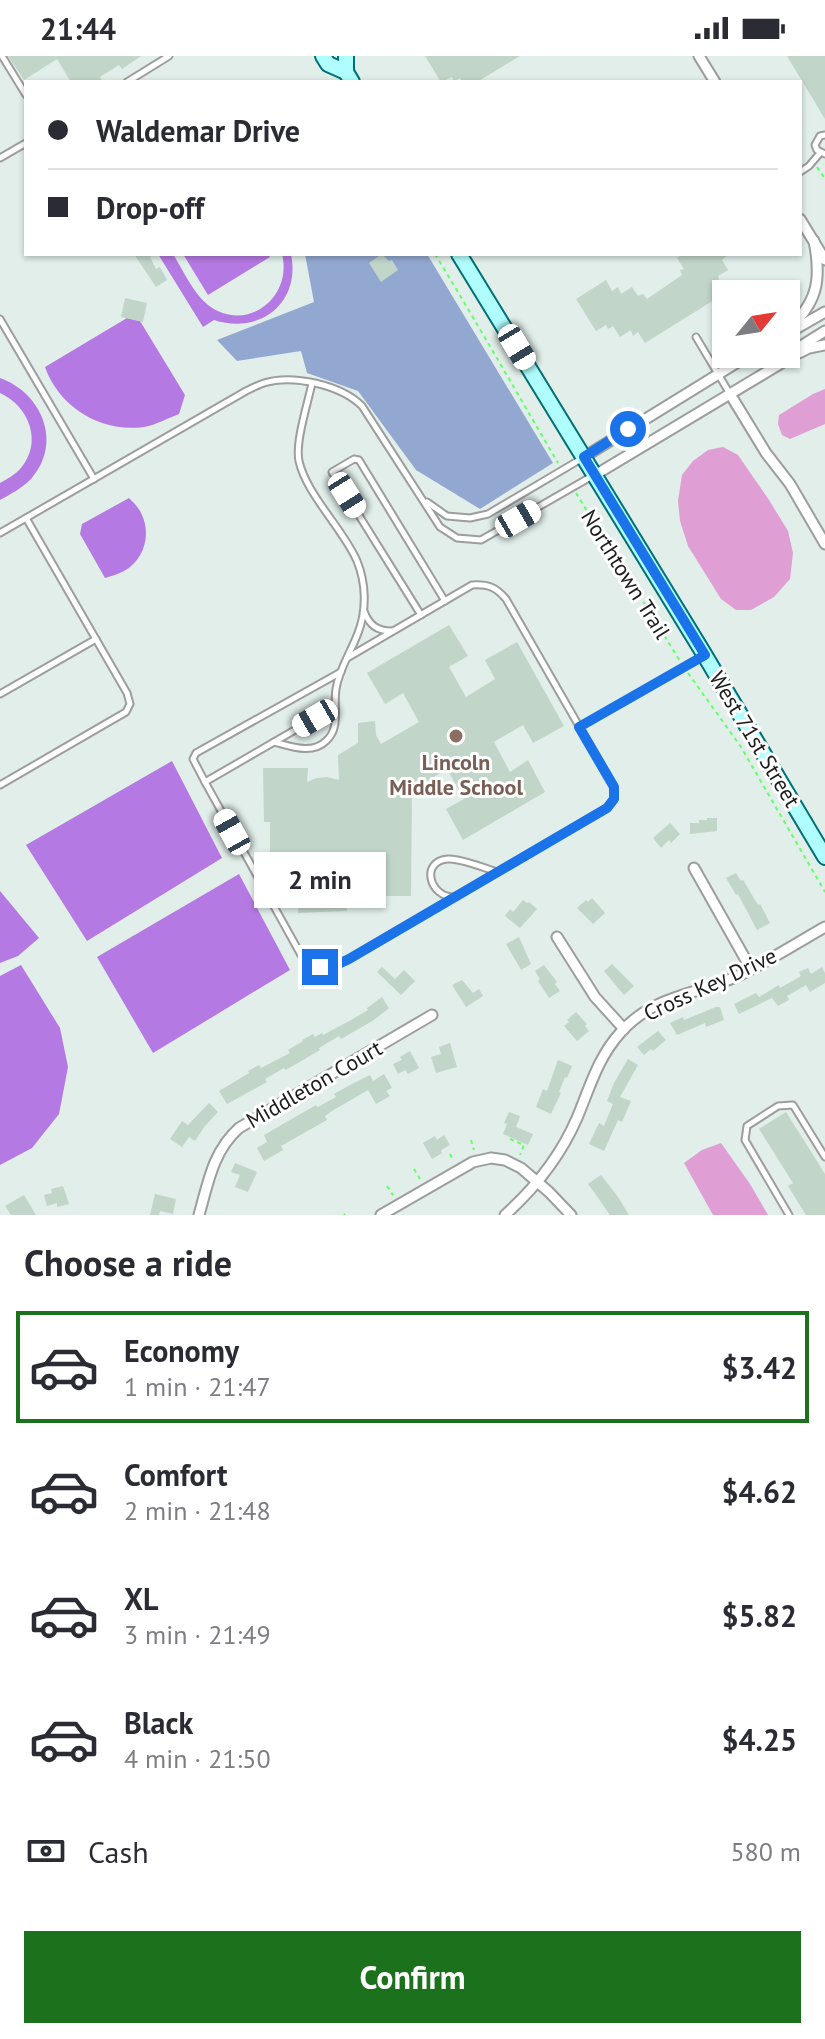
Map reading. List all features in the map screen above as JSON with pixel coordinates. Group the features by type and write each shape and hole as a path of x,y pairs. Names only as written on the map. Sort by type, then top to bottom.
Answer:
{"main road":[{"path":"323,56 328,64 349,77"},
{"path":"346,56 349,77"},
{"name":"West 71st Street","path":"460,256 825,857"}],"street":[{"path":"699,56 714,80"},
{"path":"802,222 825,260"},
{"path":"800,317 814,294 817,269 814,241"},
{"path":"800,327 825,312"},
{"path":"800,348 825,331"},
{"path":"800,352 825,345"},
{"path":"584,457 729,368"},
{"path":"595,475 773,368"},
{"path":"730,394 766,453 790,484 825,544"},
{"path":"694,868 751,969"},
{"name":"Cross Key Drive","path":"505,1215 537,1182 559,1152 577,1119 597,1066 624,1029 645,1011 665,1000 725,981 825,927"},
{"path":"557,937 595,997 624,1029"},
{"name":"Middleton Court","path":"199,1215 218,1154 239,1128 432,1015"},
{"path":"381,1215 469,1164 495,1158 509,1161 557,1199 571,1215"}],"lane":[{"path":"2,56 24,92"},
{"path":"130,80 169,56"},
{"path":"802,170 823,154 815,145 820,136 825,135"},
{"path":"0,158 24,144"},
{"path":"0,319 94,479"},
{"path":"696,337 730,394"},
{"path":"0,533 265,383 296,380 352,396 362,406 440,527 457,538 481,540 595,475"},
{"path":"274,742 300,749 316,748 328,741 336,723 336,689 359,632 364,610 364,587 357,560 300,465 298,451 312,383"},
{"path":"411,483 430,506 447,516 470,518 488,514 584,457"},
{"path":"421,615 332,472 354,459 359,460 445,601"},
{"path":"0,785 126,712 130,704 127,693 26,518"},
{"path":"342,671 196,753 193,759 301,955 309,962 320,967 332,967 498,873 607,808 614,799 614,787 506,599 497,589 485,584 472,585 347,658"},
{"path":"364,610 368,623 381,631 392,631"},
{"path":"0,694 96,639"},
{"path":"579,727 705,655"},
{"path":"205,782 335,707"},
{"path":"436,908 439,899 431,880 431,870 437,862 450,858 498,873"},
{"path":"436,889 447,897 455,897"},
{"path":"789,1215 745,1140 747,1126 778,1106 793,1105 825,1157"}],"path":[{"path":"813,161 825,179"},
{"path":"436,256 563,470"},
{"name":"Northtown Trail","path":"573,487 684,667 741,747 825,892"},
{"path":"510,1139 524,1145 520,1155"},
{"path":"471,1140 474,1152"},
{"path":"450,1154 454,1162"},
{"path":"414,1169 421,1180"},
{"path":"387,1186 393,1196"}],"shaded area":[{"path":"159,256 174,256 208,305 223,313 237,315 263,307 273,297 284,270 282,256 291,256 290,287 274,311 247,323 214,320 203,327"},
{"path":"184,256 270,257 208,295"},
{"path":"305,256 428,256 553,463 480,509 416,470 358,391 307,373 301,351 237,361 217,340 314,302"},
{"path":"127,318 140,321 185,395 179,414 144,427 112,426 84,414 60,394 45,367"},
{"path":"0,378 15,385 37,407 46,435 46,450 41,465 31,479 0,500 0,483 14,475 28,458 32,436 19,407 0,393"},
{"path":"825,389 825,424 790,439 782,435 779,415"},
{"path":"723,447 738,455 769,500 788,531 793,553 790,579 774,597 751,610 736,610 721,599 688,546 680,521 678,501 682,475 693,461 708,450"},
{"path":"129,498 144,521 144,546 131,566 105,578 80,534 82,524"},
{"path":"172,761 222,858 87,941 26,845"},
{"path":"239,874 290,970 153,1053 97,957"},
{"path":"0,891 39,938 18,956 0,963"},
{"path":"21,965 60,1028 68,1067 59,1114 32,1148 0,1165 0,976"},
{"path":"721,1143 768,1215 713,1215 684,1163 702,1150"}],"building":[{"path":"8,56 141,56 122,69 119,65 100,77 102,80 70,80 57,59 24,80"},
{"path":"425,56 520,56 480,80 454,80 452,77 440,80"},
{"path":"787,56 825,56 825,119 802,80"},
{"path":"135,256 152,256 156,269 160,267 167,280 156,287"},
{"path":"384,256 392,260 398,270 381,282 369,263"},
{"path":"680,256 727,256 722,260 728,270 718,276 719,280 712,280 712,301 645,343 638,332 633,336 631,330 620,337 613,326 608,329 606,325 596,331 576,299 606,280 612,291 618,287 621,294 632,287 638,296 643,294 647,299 682,275 680,270 684,269 677,258"},
{"path":"125,298 147,303 143,322 121,317"},
{"path":"449,625 468,656 449,667 466,697 495,679 485,660 517,642 564,726 533,743 523,725 494,742 510,772 528,760 545,792 463,840 446,809 464,799 447,769 412,790 411,896 346,896 347,911 298,913 299,895 278,895 277,858 270,858 270,822 264,822 263,768 308,768 307,782 327,777 339,780 338,755 358,743 358,723 375,721 376,735 381,744 419,722 403,693 385,704 367,673"},
{"path":"717,818 717,831 690,834 690,823 699,823 699,820"},
{"path":"670,823 680,834 661,848 653,838"},
{"path":"736,873 760,904 770,923 757,930 726,878"},
{"path":"592,898 605,913 593,924 577,908"},
{"path":"523,900 537,909 520,928 505,916"},
{"path":"519,937 531,964 521,970 506,944"},
{"path":"612,964 634,986 624,995 604,971"},
{"path":"544,965 560,991 549,998 535,971"},
{"path":"382,967 395,979 404,970 415,981 401,995 377,972"},
{"path":"822,967 825,983 810,992 806,985 787,996 789,1000 778,1006 772,998 739,1014 734,1004 756,993 759,997 779,985 780,988 801,976 799,972 808,968 811,974"},
{"path":"462,980 473,993 479,989 483,996 466,1007 452,985"},
{"path":"382,997 389,1008 374,1020 341,1039 339,1036 227,1104 219,1091 259,1065 261,1068 290,1053 288,1050 313,1034 315,1037 323,1035 351,1020"},
{"path":"720,1007 724,1020 706,1027 705,1023 677,1035 670,1023 683,1017 684,1020"},
{"path":"576,1012 589,1031 577,1041 564,1026"},
{"path":"658,1031 666,1040 644,1055 637,1047"},
{"path":"450,1043 457,1067 436,1073 431,1057 441,1054 439,1047"},
{"path":"410,1051 419,1068 408,1074 405,1070 398,1074 393,1064"},
{"path":"628,1059 638,1065 620,1097 631,1101 622,1122 618,1120 604,1151 589,1144 599,1123 604,1126 613,1104 607,1101"},
{"path":"558,1060 572,1066 551,1114 536,1107 543,1089 547,1091"},
{"path":"384,1074 392,1088 386,1091 390,1096 376,1104 368,1090 332,1111 325,1116 327,1120 281,1146 283,1150 264,1161 257,1148 267,1142 264,1135 336,1097 334,1094 350,1085 370,1075 373,1081"},
{"path":"209,1103 218,1112 195,1141 189,1137 182,1147 170,1139 182,1121 188,1125"},
{"path":"509,1112 520,1116 516,1127 533,1134 528,1145 503,1134"},
{"path":"786,1112 825,1174 825,1215 806,1215 788,1186 793,1183 759,1129"},
{"path":"444,1135 450,1145 432,1159 423,1143"},
{"path":"235,1163 257,1172 248,1192 235,1187 240,1175 231,1172"},
{"path":"601,1175 629,1215 610,1215 588,1184"},
{"path":"63,1186 69,1204 47,1206 44,1195 52,1193 51,1189"},
{"path":"155,1194 176,1199 173,1214 160,1211 159,1215 150,1215"},
{"path":"24,1195 36,1215 11,1215 5,1206"}],"place":[{"name":"Lincoln Middle School","path":"456,736"}],"route":[{"path":"320,967 332,967 349,959 607,808 614,799 614,787 579,727 705,655 584,457 628,429"}]}
